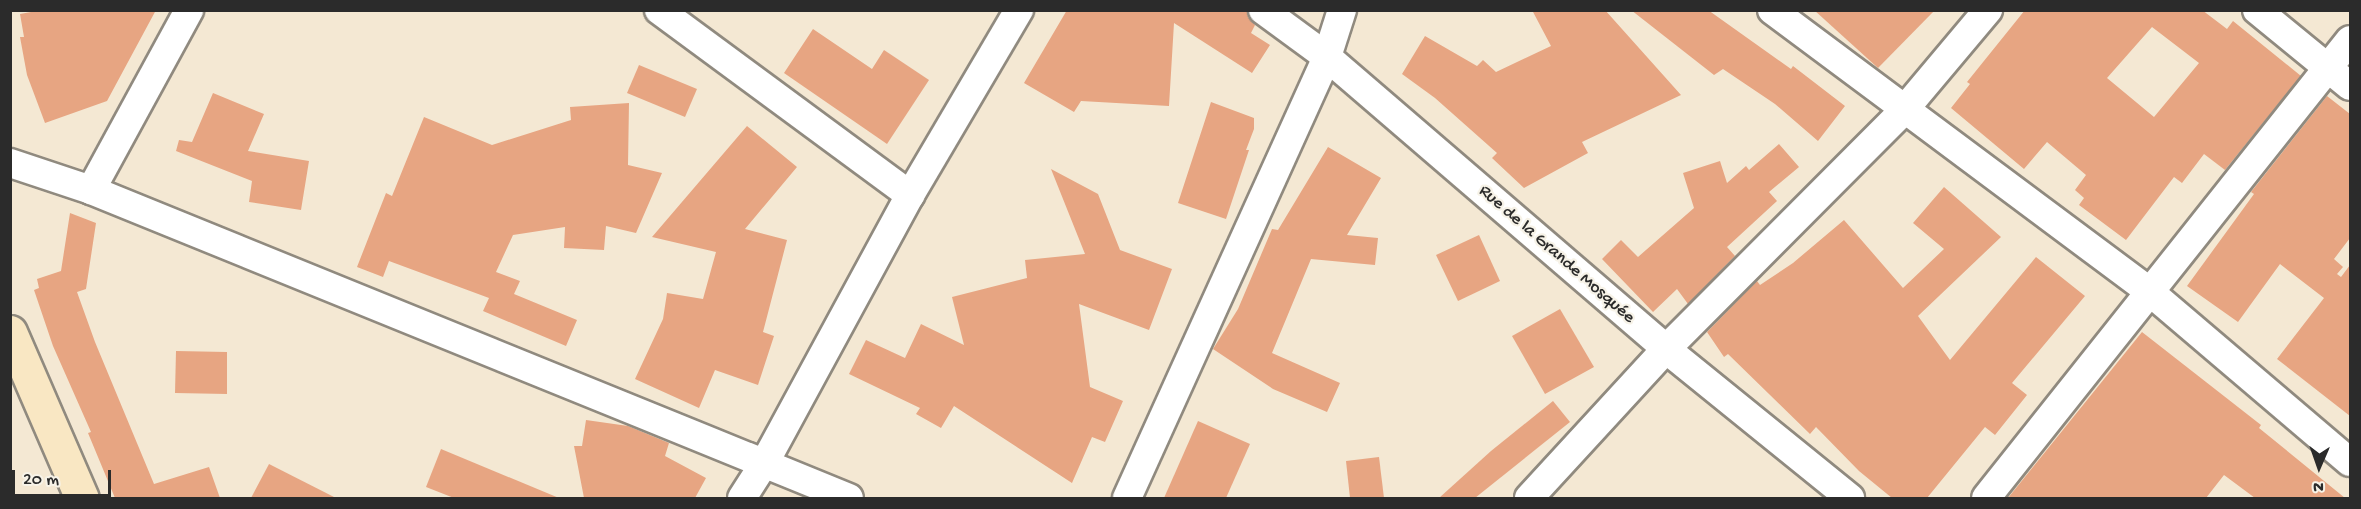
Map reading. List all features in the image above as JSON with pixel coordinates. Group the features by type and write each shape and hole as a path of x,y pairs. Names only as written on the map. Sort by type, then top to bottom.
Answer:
{"street":[{"path":"91,190 189,10"},
{"path":"659,10 910,195"},
{"path":"742,498 765,462 910,195 1019,10"},
{"name":"Rue de la Grande Mosquée","path":"1263,10 1327,57 1666,350 1850,498"},
{"path":"1127,498 1327,57 1342,10"},
{"path":"1772,10 2151,292 2350,462"},
{"path":"1528,498 1666,350 1904,110 1988,10"},
{"path":"2257,10 2350,86"},
{"path":"1986,498 2350,40"},
{"path":"10,163 91,190 849,498"},
{"path":"10,332 82,498"}],"building":[{"path":"42,10 156,10 107,101 45,123 27,75 20,37 24,37 20,14"},
{"path":"1067,10 1247,10 1248,17 1255,25 1251,33 1270,45 1252,73 1174,23 1169,106 1081,101 1074,112 1024,83"},
{"path":"1532,10 1605,10 1681,95 1582,142 1588,153 1524,188 1492,158 1497,153 1435,98 1402,74 1425,36 1477,66 1483,60 1496,72 1551,46"},
{"path":"1631,10 1708,10 1791,69 1793,66 1845,106 1818,141 1775,104 1723,69 1714,75"},
{"path":"1814,10 1935,10 1878,68"},
{"path":"2025,10 2202,10 2227,29 2233,21 2301,76 2225,170 2204,154 2182,183 2174,177 2126,240 2079,205 2084,198 2075,190 2086,175 2047,142 2024,169 1951,108 1970,84 1967,82","holes":["2152,27 2199,63 2154,117 2107,78"]},
{"path":"813,29 872,69 884,50 929,80 887,144 784,73"},
{"path":"639,65 697,89 685,117 627,93"},
{"path":"213,93 264,114 248,151 309,161 301,210 249,202 252,181 176,151 179,140 192,142"},
{"path":"2327,96 2350,114 2350,238 2334,259 2343,267 2337,274 2341,277 2350,265 2350,416 2277,359 2324,298 2280,264 2238,322 2187,286 2254,194 2251,192"},
{"path":"1211,102 1254,118 1254,129 1246,150 1249,150 1226,219 1178,203"},
{"path":"629,103 628,165 662,173 636,233 606,226 604,250 564,248 565,227 513,235 496,272 520,281 514,294 577,320 566,346 483,311 489,298 389,261 383,277 357,267 386,193 392,196 424,117 492,145 571,120 570,107"},
{"path":"747,126 797,167 745,229 787,240 763,332 774,336 758,385 715,370 699,408 635,379 663,319 667,293 703,299 716,252 652,237"},
{"path":"1779,144 1799,167 1769,192 1777,201 1727,247 1735,256 1688,304 1677,289 1653,312 1602,259 1621,240 1638,257 1694,208 1683,173 1720,161 1727,183 1746,166 1749,170"},
{"path":"1328,147 1381,178 1347,235 1378,238 1375,265 1311,259 1272,353 1340,383 1327,412 1273,389 1213,349 1238,309 1272,229 1278,230"},
{"path":"1051,169 1098,194 1120,250 1172,269 1149,330 1079,304 1090,387 1123,401 1105,442 1092,437 1072,483 954,406 941,428 916,414 920,408 849,374 866,340 905,358 921,324 964,345 952,297 1027,278 1025,260 1085,254"},
{"path":"1944,187 2001,237 1918,316 1950,360 2036,257 2085,296 2012,383 2027,395 1995,435 1985,427 1927,498 1892,498 1859,471 1816,427 1810,434 1728,354 1724,357 1707,332 1757,281 1760,285 1793,263 1844,220 1903,288 1944,249 1913,223"},
{"path":"70,213 96,223 86,289 77,292 95,342 154,484 209,467 220,498 115,498 88,433 91,432 53,346 34,290 39,288 37,279 61,271"},
{"path":"1479,235 1500,281 1458,301 1436,255"},
{"path":"1560,309 1594,367 1545,394 1512,336"},
{"path":"2142,332 2261,425 2259,428 2345,498 2255,498 2224,475 2206,498 2008,498"},
{"path":"176,351 227,352 227,394 175,393"},
{"path":"1553,401 1570,422 1475,498 1439,498 1491,451"},
{"path":"586,420 628,426 669,443 665,456 706,478 695,498 584,498 574,446 582,446"},
{"path":"1198,421 1250,444 1226,498 1164,498"},
{"path":"441,449 559,498 454,498 426,487"},
{"path":"1379,457 1384,498 1350,498 1346,461"},
{"path":"269,464 336,498 251,498"}]}
